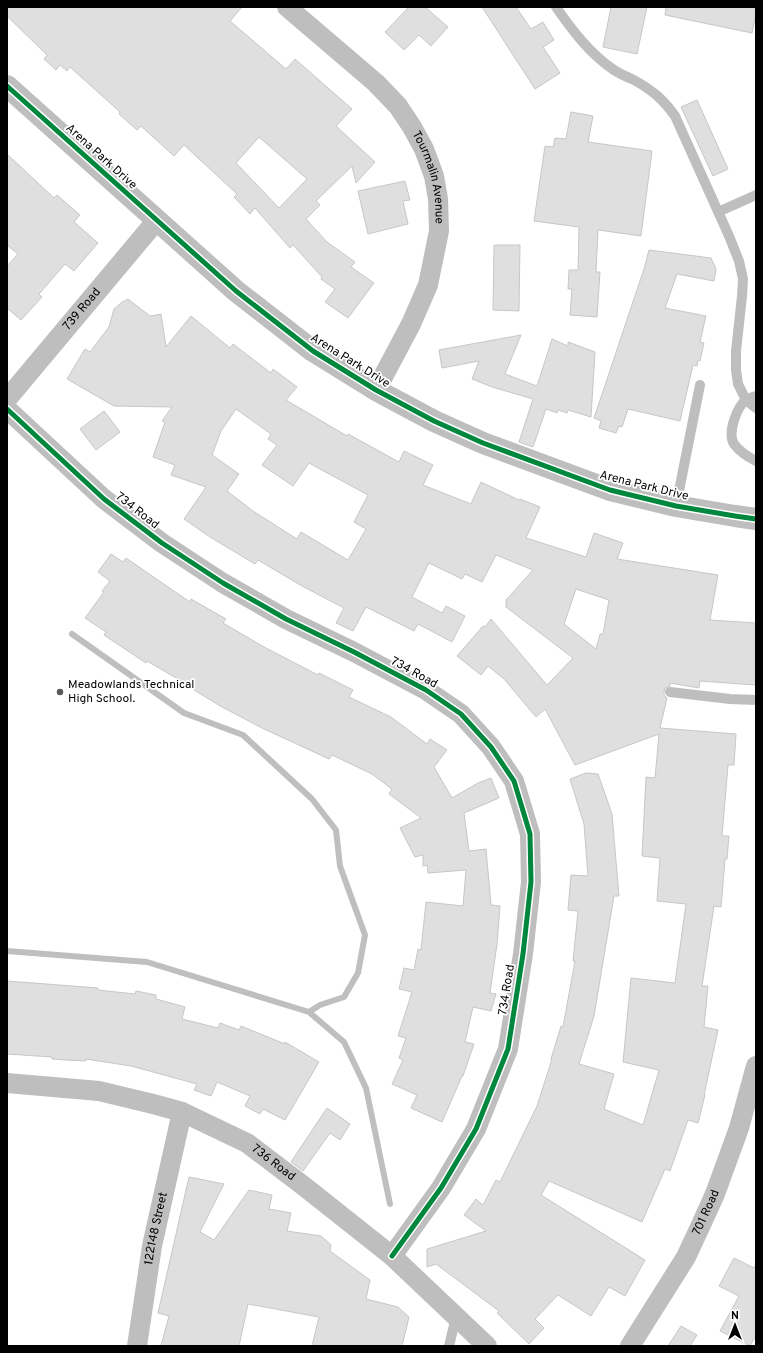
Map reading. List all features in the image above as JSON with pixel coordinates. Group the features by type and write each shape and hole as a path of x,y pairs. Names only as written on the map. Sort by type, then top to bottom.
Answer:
{"street":[{"name":"Tourmalin Avenue","path":"287,7 376,82 398,106 412,127 424,150 434,176 438,199 439,231 428,285 411,324 376,390"},
{"name":"Arena Park Drive","path":"7,86 236,291 313,351 376,390 434,421 483,443 610,490 676,506 756,519"},
{"name":"739 Road","path":"7,399 157,220"},
{"name":"734 Road","path":"7,409 104,499 162,543 223,583 280,616 354,652 426,690 461,714 492,747 514,781 530,834 531,882 523,954 508,1049 476,1129 441,1188 392,1256"},
{"name":"701 Road","path":"630,1346 686,1256 715,1194 739,1128 756,1066"},
{"name":"736 Road","path":"7,1083 99,1092 182,1112 247,1143 392,1256 488,1346"},
{"name":"122148 Street","path":"137,1346 152,1246 182,1112"}],"lane":[{"path":"556,7 567,23 593,54 615,71 651,90 666,103 675,116 739,261 742,279 742,296 736,351 736,370 738,384 751,398 756,408"},
{"path":"718,212 756,195"},
{"path":"676,506 700,385"},
{"path":"751,398 736,413 732,437 734,443 746,456 756,461"},
{"path":"670,692 730,699 756,700"},
{"path":"449,1346 456,1317"}],"building":[{"path":"7,7 242,7 230,21 286,69 295,59 352,109 336,126 375,162 356,183 352,166 316,201 320,205 306,219 327,242 355,262 351,267 374,283 348,318 325,302 335,289 321,279 322,277 293,245 290,248 255,208 250,214 234,197 237,194 184,145 174,156 141,126 137,130 119,114 120,112 70,67 67,71 60,65 56,70 44,59 47,55 7,16","holes":["259,137 307,179 279,208 236,163"]},
{"path":"409,7 425,7 448,27 431,46 419,35 404,50 385,32"},
{"path":"482,7 516,7 531,29 543,22 554,40 543,47 560,73 535,89"},
{"path":"611,7 647,7 637,54 603,47"},
{"path":"666,7 756,7 756,14 752,33 665,15"},
{"path":"697,100 728,169 713,176 681,107"},
{"path":"571,112 593,116 588,142 652,151 641,236 598,230 596,272 600,272 597,317 570,315 572,289 568,289 569,270 578,270 579,227 534,221 545,146 553,147 555,138 566,139"},
{"path":"7,154 54,198 57,195 80,215 74,222 98,243 74,271 65,264 39,294 42,297 21,320 7,308 7,266 18,254 7,245"},
{"path":"405,181 410,200 403,201 408,224 368,234 358,191"},
{"path":"494,245 520,245 519,311 493,310"},
{"path":"649,250 711,258 716,269 714,281 677,274 665,308 706,316 700,342 704,343 700,361 698,360 697,366 693,365 680,421 628,409 622,427 619,426 616,433 599,428 601,421 594,418"},
{"path":"128,299 150,316 161,314 166,347 191,316 230,348 233,344 271,373 273,369 297,387 286,400 347,436 348,434 399,462 404,451 433,465 423,485 471,504 481,482 519,500 520,499 540,507 526,538 586,557 594,533 623,543 617,559 718,575 710,620 756,623 756,685 700,681 699,688 670,683 670,686 665,688 664,692 664,695 667,698 660,728 736,734 734,765 728,765 722,836 729,836 727,859 725,859 721,907 714,906 702,986 708,986 704,1027 718,1030 698,1123 688,1120 670,1171 665,1169 642,1222 549,1181 541,1195 645,1260 625,1296 609,1287 591,1316 558,1295 535,1319 544,1328 529,1344 497,1313 499,1311 436,1264 427,1267 427,1249 486,1231 464,1215 476,1199 483,1205 496,1180 500,1182 537,1106 561,1026 563,1027 575,961 573,961 578,911 568,910 571,875 588,876 584,824 570,779 586,773 598,774 612,814 619,896 614,896 594,1016 579,1064 614,1074 604,1109 643,1125 659,1070 623,1062 631,978 675,983 686,904 657,901 660,858 642,856 646,777 655,778 659,734 575,765 545,709 536,717 504,679 488,666 481,675 457,656 491,619 547,685 573,658 506,607 506,600 533,570 496,555 482,582 465,574 462,579 429,563 412,597 442,613 446,606 465,616 452,642 418,624 414,631 366,607 353,631 336,623 344,608 302,586 258,560 255,564 210,537 184,519 206,487 171,475 175,465 153,457 165,422 162,421 172,407 114,406 67,379 85,349 90,352 109,327 114,309","holes":["236,409 271,434 268,439 277,445 262,465 293,486 309,463 368,495 354,522 366,529 348,560 301,532 297,539 253,511 227,491 239,474 212,455 221,431","576,589 609,600 603,634 600,634 596,649 564,624"]},
{"path":"521,335 505,374 537,386 552,339 568,346 568,342 595,352 591,417 568,410 567,413 558,410 557,413 546,409 533,447 519,442 533,399 492,387 472,379 479,361 442,368 439,350"},
{"path":"104,411 120,432 96,450 80,429"},
{"path":"111,554 123,562 126,558 190,602 191,599 226,619 223,623 264,647 318,675 319,673 353,690 349,697 391,717 427,744 430,739 447,750 434,767 452,798 478,783 491,778 499,798 464,813 469,851 486,849 491,905 500,906 497,944 490,993 496,994 491,1011 473,1007 465,1042 474,1044 463,1076 442,1122 411,1108 417,1095 392,1084 403,1060 399,1058 406,1038 398,1036 412,992 399,989 404,968 414,970 418,949 421,950 426,902 463,906 466,870 428,873 427,865 423,866 423,855 415,857 400,828 421,818 389,794 392,789 372,774 332,755 329,759 262,728 222,707 194,690 195,689 147,661 146,663 104,635 106,632 85,618 110,581 98,572"},
{"path":"7,981 98,988 98,990 135,994 136,991 156,995 156,999 185,1007 182,1019 218,1028 220,1023 239,1030 241,1026 285,1044 285,1042 319,1062 285,1120 263,1109 260,1114 245,1106 250,1096 217,1082 211,1096 194,1090 197,1084 131,1066 86,1059 86,1061 65,1060 52,1059 52,1057 7,1054"},
{"path":"327,1108 350,1124 340,1140 330,1133 303,1171 291,1162"},
{"path":"189,1177 224,1184 200,1232 214,1240 249,1190 272,1195 269,1209 291,1213 287,1231 321,1236 331,1245 330,1251 370,1280 366,1299 398,1307 409,1317 402,1346 312,1346 319,1317 248,1304 239,1346 161,1346 169,1316 158,1313"},
{"path":"734,1258 754,1268 756,1264 756,1335 750,1346 720,1331 739,1296 719,1286"},
{"path":"681,1326 697,1335 690,1346 668,1346"}],"waterway":[{"path":"72,634 184,713 243,735 312,799 336,830 340,866 365,935 358,973 344,997 320,1005 309,1012"},
{"path":"7,951 147,962 309,1012 344,1042 366,1088 390,1204"}],"cycle path":[{"path":"7,86 236,291 313,351 376,390 434,421 483,443 610,490 676,506 756,519"},
{"path":"7,409 104,499 162,543 223,583 286,619 354,652 426,690 461,714 491,747 514,781 530,834 531,882 523,954 508,1049 476,1129 441,1188 392,1256"}],"place":[{"name":"Meadowlands Technical High School.","path":"60,692"}]}
